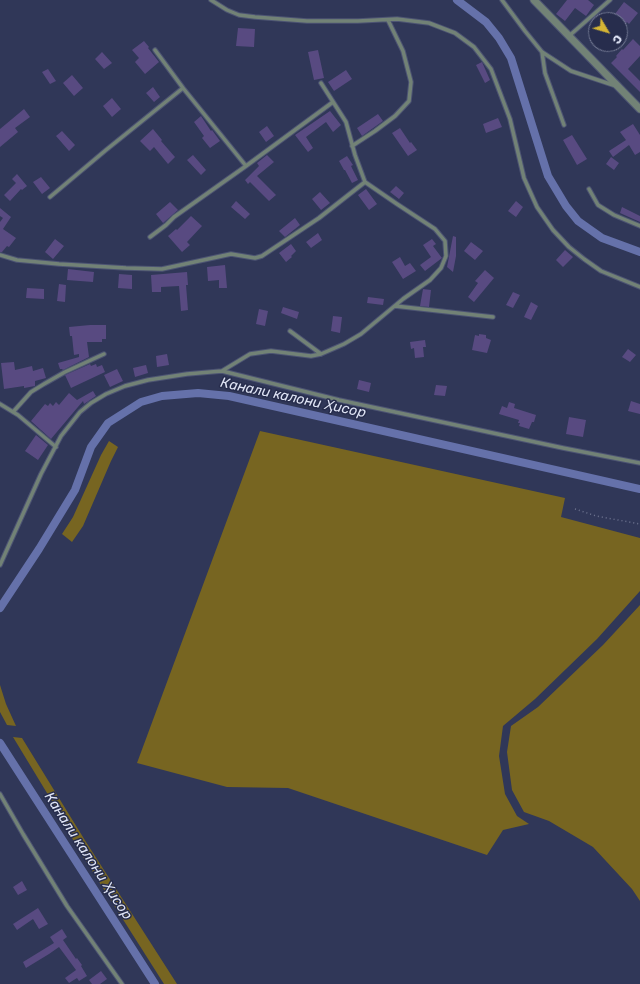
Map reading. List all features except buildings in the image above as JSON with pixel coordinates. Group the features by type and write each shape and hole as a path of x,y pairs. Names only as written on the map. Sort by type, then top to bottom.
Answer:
{"street":[{"path":"534,0 619,88 638,105"}],"lane":[{"path":"211,0 227,10 240,15 307,22 397,19 429,23 455,33 474,47 491,69 510,119 524,178 537,207 552,230 569,247 601,271 640,287"},
{"path":"502,0 524,31 542,52 571,71 619,88"},
{"path":"568,36 610,0"},
{"path":"352,146 395,116 409,101 411,82 402,51 388,20"},
{"path":"155,50 183,88 246,166"},
{"path":"542,52 545,73 564,125"},
{"path":"222,371 250,354 271,351 311,356 321,354 344,344 361,334 403,299 430,280 441,268 446,256 445,241 435,229 366,182 352,146 346,122 321,83"},
{"path":"50,197 183,88"},
{"path":"150,237 174,217 333,102"},
{"path":"0,255 17,260 59,264 162,269 231,254 255,258 262,256 319,218 366,182"},
{"path":"589,189 598,205 614,215 640,226"},
{"path":"395,306 493,317"},
{"path":"290,331 321,354"},
{"path":"13,412 31,392 65,372 104,354"},
{"path":"0,565 41,474 61,436 80,412 106,394 125,386 148,380 186,374 222,371 339,400 640,463"},
{"path":"0,404 13,412 56,447"},
{"path":"0,794 67,906 122,984"}],"path":[{"path":"575,509 596,516 640,524"}],"shaded area":[{"path":"260,431 565,498 561,517 640,538 640,591 597,639 535,699 503,726 499,756 505,794 517,816 529,824 503,830 487,855 288,788 227,787 137,763"},
{"path":"109,441 118,447 83,526 72,542 62,534 73,517 101,455"},
{"path":"640,605 640,901 632,889 593,847 549,821 524,812 512,790 507,752 511,726 538,707 603,645"},
{"path":"0,685 6,704 16,726 7,725 0,712"},
{"path":"13,737 22,738 86,842 177,984 164,984 77,847 50,798"}],"waterway":[{"name":"Канали калони Ҳисор","path":"457,0 486,22 499,38 511,58 548,176 566,206 578,221 602,238 640,252"},
{"name":"Канали калони Ҳисор","path":"0,608 39,549 75,490 91,447 108,423 141,402 162,396 198,393 229,396 640,489"},
{"name":"Канали калони Ҳисор","path":"0,743 155,984"}]}
